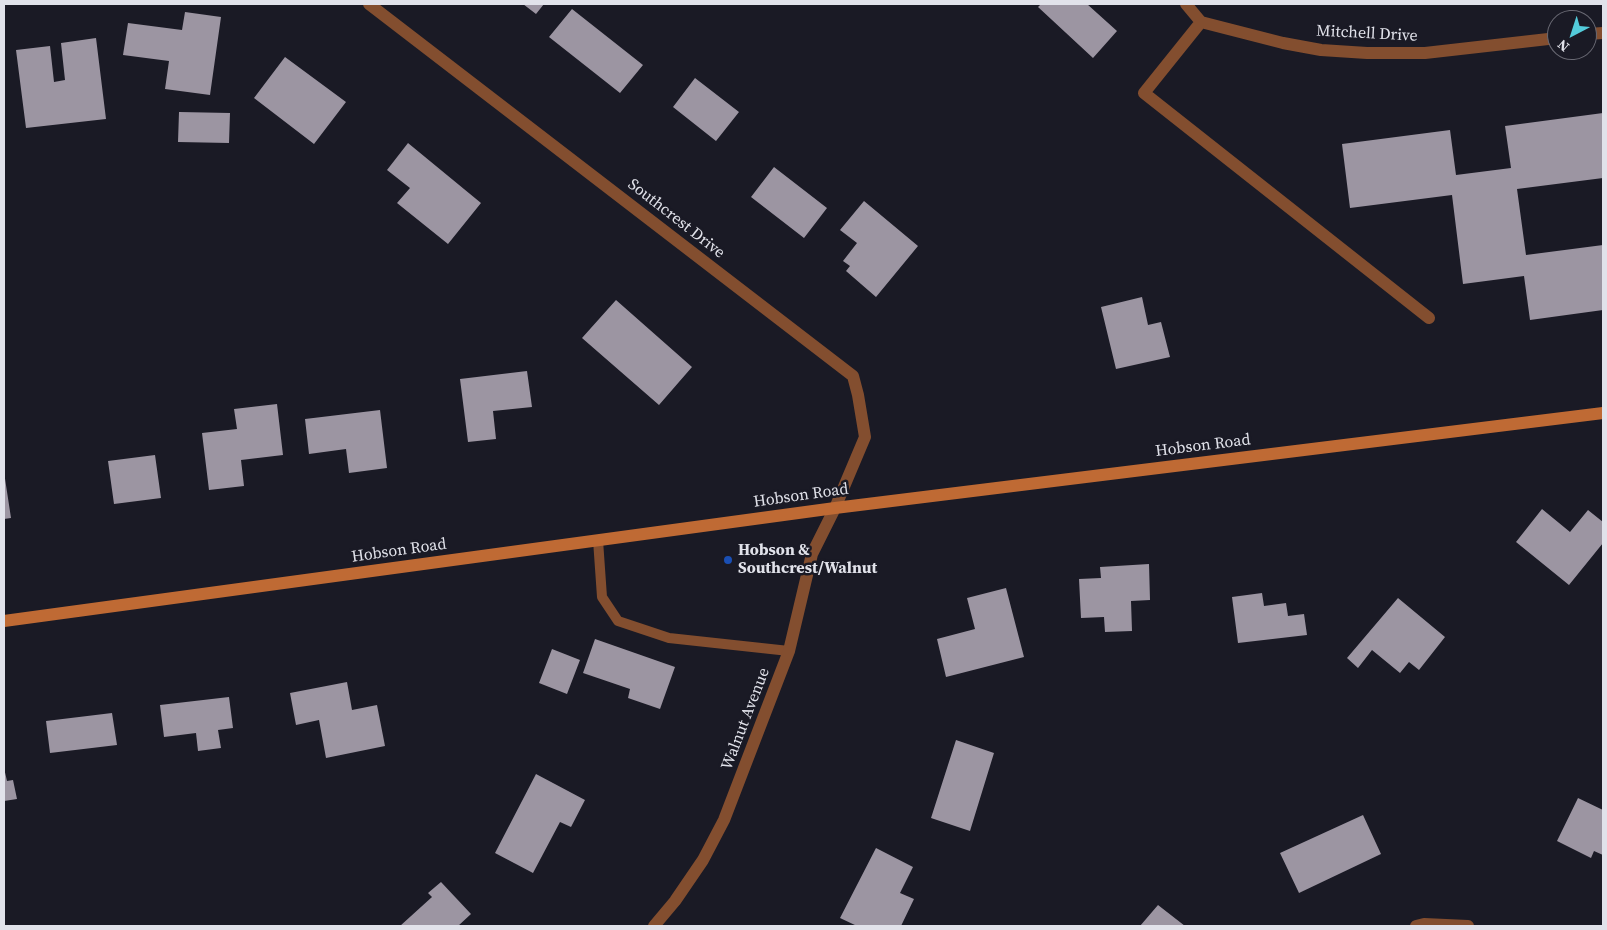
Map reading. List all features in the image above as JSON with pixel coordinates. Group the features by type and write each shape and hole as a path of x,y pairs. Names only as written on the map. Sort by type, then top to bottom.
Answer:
{"main road":[{"name":"Hobson Road","path":"4,621 835,508 1603,413"}],"street":[{"name":"Southcrest Drive","path":"369,4 853,376 865,437 835,508"},
{"path":"1186,4 1201,22 1144,93 1429,318"},
{"name":"Mitchell Drive","path":"1201,22 1321,50 1367,54 1425,53 1547,39"},
{"name":"Walnut Avenue","path":"654,926 675,901 697,868 724,820 788,651 812,554 835,508"},
{"path":"1416,926 1424,924 1468,926"}],"lane":[{"path":"598,540 602,597 618,621 669,638 788,651"}],"building":[{"path":"523,4 544,4 536,14"},
{"path":"1041,4 1087,4 1117,31 1093,58 1038,7"},
{"path":"572,9 643,65 620,93 549,37"},
{"path":"185,12 221,17 210,95 165,89 169,61 123,55 128,23 182,30"},
{"path":"96,38 106,119 26,128 16,50 50,46 54,82 65,80 61,43"},
{"path":"285,57 346,102 314,144 254,98"},
{"path":"695,78 739,112 716,141 673,107"},
{"path":"179,112 230,113 229,143 178,142"},
{"path":"1603,113 1603,178 1517,189 1526,255 1603,245 1603,310 1530,320 1524,276 1463,284 1452,195 1350,208 1342,144 1450,130 1456,175 1511,168 1505,126"},
{"path":"408,143 481,203 448,244 397,203 410,188 387,170"},
{"path":"774,167 827,208 804,238 751,197"},
{"path":"864,201 918,246 876,297 846,271 850,266 843,261 857,243 840,230"},
{"path":"1142,297 1148,325 1161,322 1170,357 1116,369 1101,307"},
{"path":"616,300 692,367 659,405 582,338"},
{"path":"527,371 532,407 493,411 496,439 468,442 460,379"},
{"path":"277,404 283,455 241,460 244,486 209,490 202,433 237,429 234,409"},
{"path":"380,410 387,468 349,473 346,449 309,454 305,419"},
{"path":"155,455 161,498 114,504 108,461"},
{"path":"4,472 11,518 4,519"},
{"path":"1542,509 1570,532 1588,510 1603,522 1603,543 1569,585 1516,542"},
{"path":"1149,564 1150,600 1131,601 1132,631 1105,632 1104,617 1081,618 1079,579 1101,578 1100,567"},
{"path":"1006,588 1024,657 946,677 937,639 975,629 967,598"},
{"path":"1262,593 1264,606 1286,603 1288,616 1304,614 1307,635 1238,643 1232,597"},
{"path":"1398,598 1445,637 1419,670 1409,662 1400,673 1372,650 1358,668 1347,658"},
{"path":"595,639 675,667 660,709 628,698 630,689 583,673"},
{"path":"552,649 580,660 567,694 539,683"},
{"path":"347,682 352,710 377,705 385,746 326,758 319,720 296,725 290,693"},
{"path":"229,697 233,728 218,730 221,748 198,751 196,733 164,737 160,705"},
{"path":"112,713 117,745 50,753 46,721"},
{"path":"956,740 994,753 970,831 931,818"},
{"path":"4,768 7,781 13,780 17,799 4,801"},
{"path":"536,774 585,800 571,827 560,822 533,873 495,853"},
{"path":"1578,798 1603,810 1603,855 1594,851 1591,858 1557,841"},
{"path":"1363,815 1381,854 1299,893 1280,853"},
{"path":"876,848 913,867 900,893 914,899 901,926 857,926 840,918"},
{"path":"441,882 471,914 458,926 400,926 432,897 428,893"},
{"path":"1158,905 1185,926 1140,926"}],"place":[{"name":"Hobson & Southcrest/Walnut","path":"728,560"}]}
